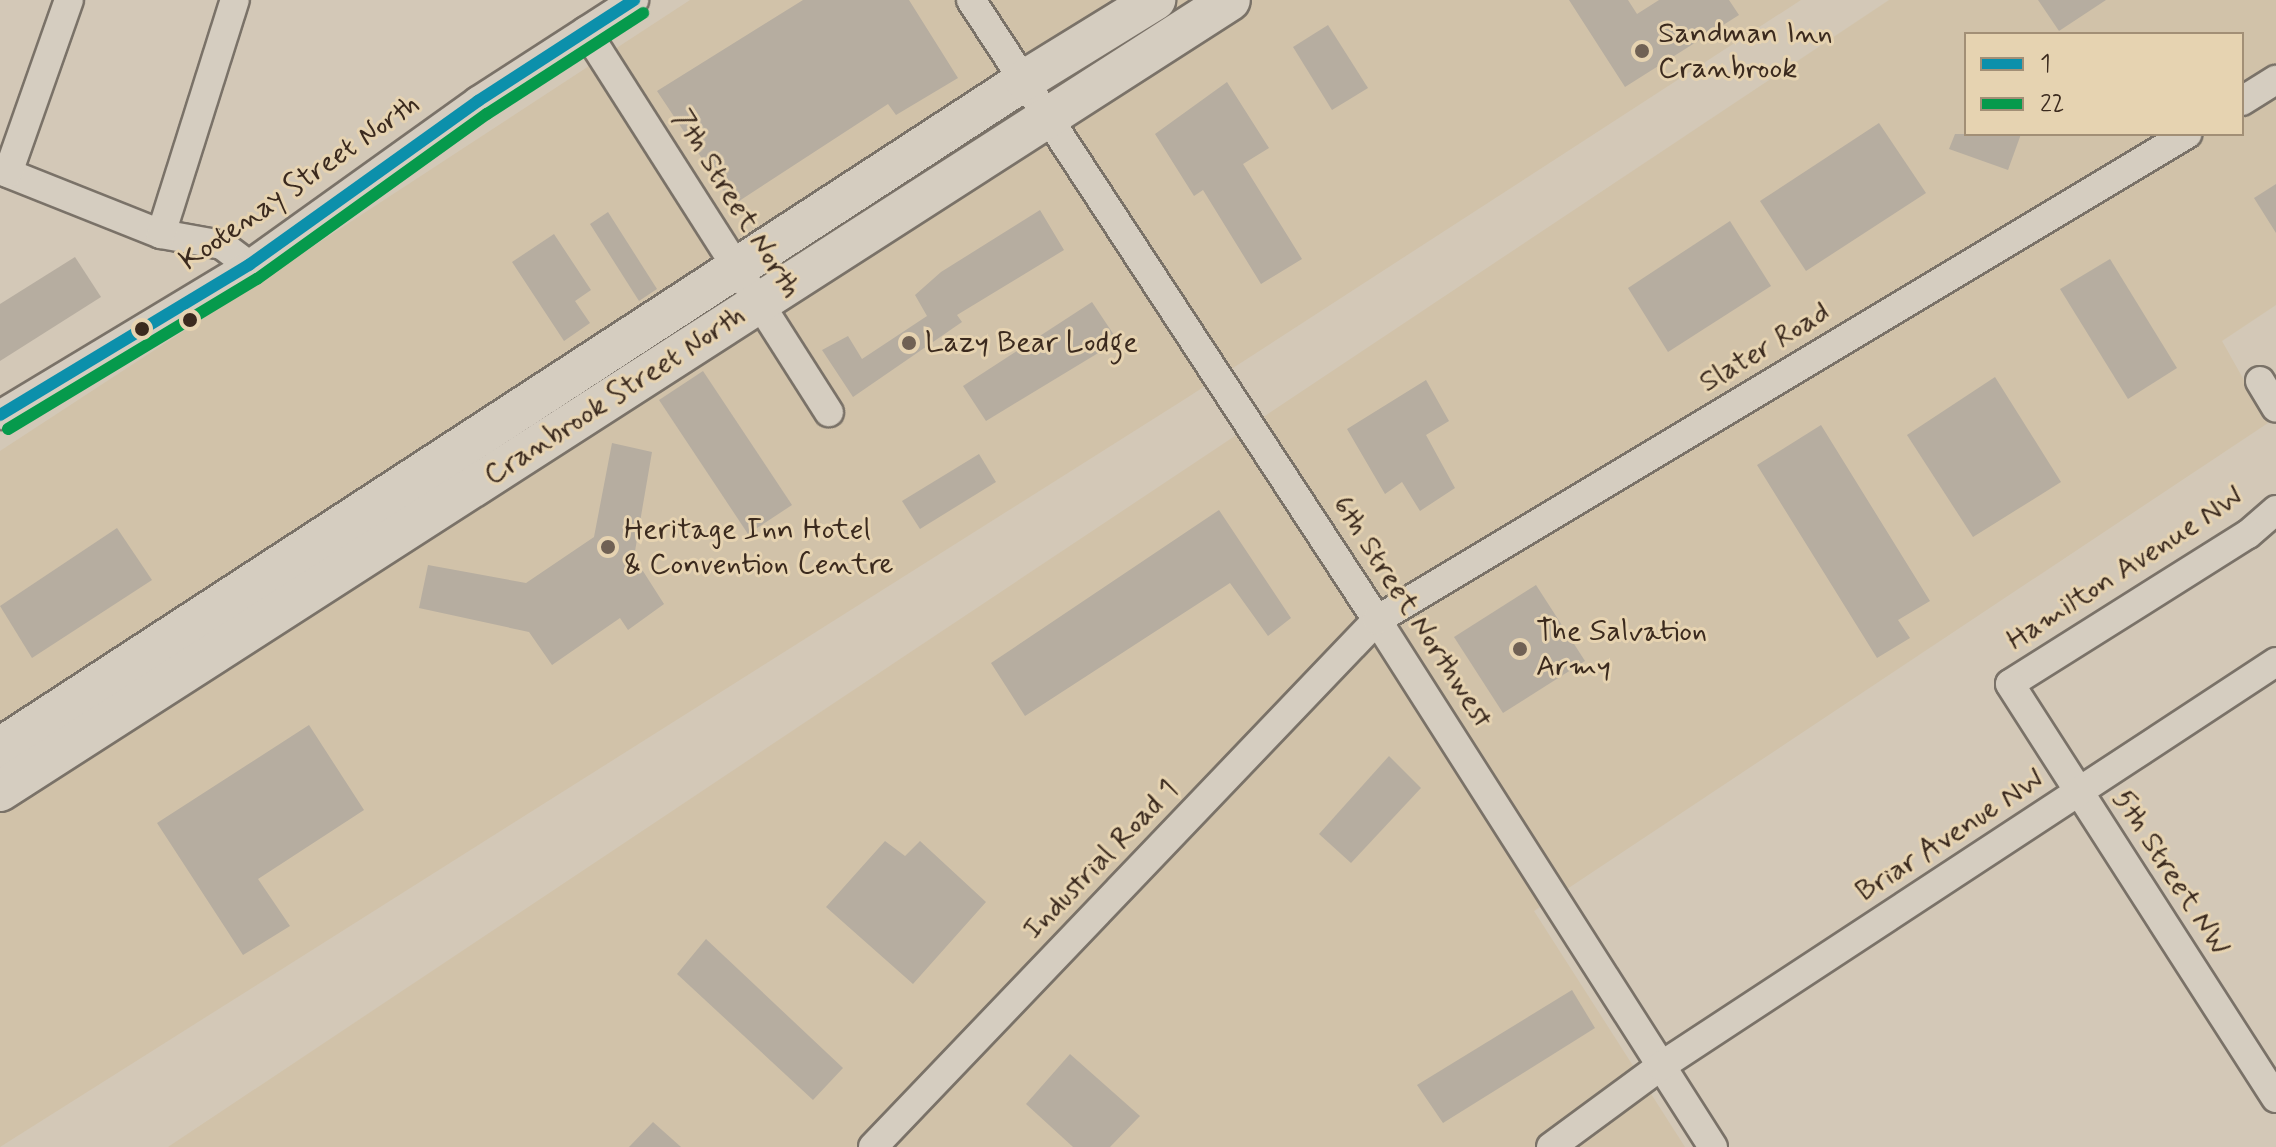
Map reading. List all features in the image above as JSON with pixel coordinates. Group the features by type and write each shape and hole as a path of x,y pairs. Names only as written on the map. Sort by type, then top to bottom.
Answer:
{"highway":[{"name":"Cranbrook Street North","path":"0,748 1025,80 1155,0"},
{"name":"Cranbrook Street North","path":"0,791 1230,0"}],"street":[{"path":"69,0 4,172 161,234 222,245 249,265"},
{"path":"161,234 235,0"},
{"name":"Kootenay Street North","path":"0,415 249,265 478,101 634,0"},
{"name":"6th Street Northwest","path":"971,0 1377,620 1713,1147"},
{"name":"7th Street North","path":"586,31 737,267 757,304 829,412"},
{"path":"2244,100 2276,80"},
{"name":"Slater Road","path":"1377,620 2184,136"},
{"path":"2260,381 2276,408"},
{"name":"Hamilton Avenue NW","path":"2010,684 2248,534 2276,510"},
{"name":"Industrial Road 1","path":"873,1147 1377,620"},
{"name":"Briar Avenue NW","path":"1551,1147 1661,1066 2276,662"},
{"name":"5th Street NW","path":"2010,684 2276,1098"}],"shaded area":[{"path":"690,0 1801,0 1185,399 0,1147 0,451"},
{"path":"1889,0 2276,0 2276,305 2222,341 2268,423 1534,911 1685,1147 168,1147"}],"building":[{"path":"803,0 909,0 958,78 896,115 888,104 733,205 657,91"},
{"name":"Sandman Inn Cranbrook","path":"1569,0 1628,0 1637,14 1659,0 1729,0 1739,15 1625,87"},
{"path":"2038,0 2106,0 2059,31"},
{"path":"1328,25 1368,88 1332,110 1293,47"},
{"path":"1227,82 1269,148 1243,164 1302,259 1261,284 1203,190 1194,196 1155,134"},
{"path":"1879,123 1926,193 1806,271 1760,201"},
{"path":"1955,134 2020,136 2008,170 1949,149"},
{"path":"2276,184 2276,233 2254,198"},
{"path":"1040,210 1064,250 957,315 962,322 853,397 822,350 848,336 862,359 927,316 915,295 941,272"},
{"path":"608,212 657,289 639,301 590,224"},
{"path":"1730,221 1771,286 1668,352 1628,288"},
{"path":"554,234 591,290 575,301 590,323 564,341 512,262"},
{"path":"75,257 101,297 0,361 0,304"},
{"path":"2110,259 2177,368 2128,399 2060,289"},
{"path":"1092,302 1118,341 986,421 963,386"},
{"path":"703,371 792,505 748,534 659,400"},
{"path":"1995,377 2061,482 1973,537 1907,435"},
{"path":"1426,380 1449,421 1426,435 1455,488 1420,511 1402,482 1385,494 1347,429"},
{"path":"1821,425 1930,601 1898,620 1910,638 1877,658 1757,465"},
{"name":"Heritage Inn Hotel & Convention Centre","path":"612,443 652,452 634,557 664,604 628,630 620,618 552,665 529,632 419,608 428,565 526,583 594,537"},
{"path":"979,454 996,482 920,529 902,501"},
{"path":"1219,510 1291,618 1268,636 1230,583 1025,716 991,663"},
{"path":"117,528 152,580 32,658 0,606"},
{"name":"The Salvation Army","path":"1536,585 1585,661 1503,713 1454,637"},
{"path":"309,725 364,810 258,879 290,926 243,955 157,823"},
{"path":"1389,756 1421,788 1351,863 1319,834"},
{"path":"885,841 905,856 920,841 986,902 913,984 826,907"},
{"path":"706,939 843,1068 813,1100 677,974"},
{"path":"1572,990 1595,1028 1443,1123 1417,1085"},
{"path":"1070,1054 1140,1116 1110,1147 1073,1147 1026,1104"},
{"path":"653,1122 681,1147 629,1147"}],"transit line":[{"name":"1","path":"0,415 249,265 478,101 634,0"},
{"name":"22","path":"8,429 257,279 487,114 643,13"}],"place":[{"name":"Sandman Inn Cranbrook","path":"1642,51"},
{"name":"Lazy Bear Lodge","path":"909,343"},
{"name":"Heritage Inn Hotel & Convention Centre","path":"608,547"},
{"name":"The Salvation Army","path":"1520,649"}]}
